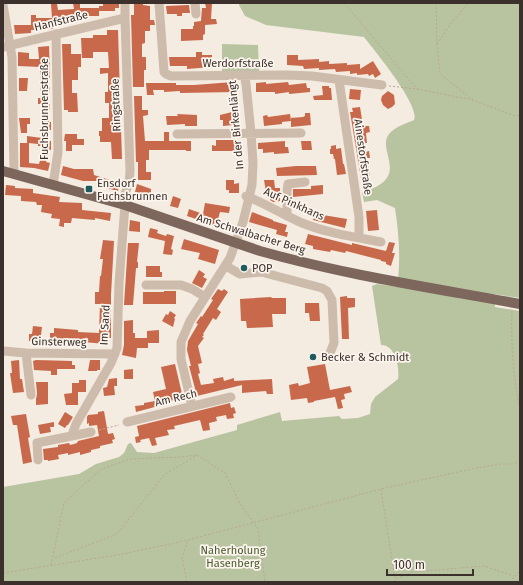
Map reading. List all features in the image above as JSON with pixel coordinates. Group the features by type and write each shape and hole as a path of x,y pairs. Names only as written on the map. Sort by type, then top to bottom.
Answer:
{"main road":[{"name":"Am Schwalbacher Berg","path":"3,171 123,205 282,257 346,272 516,303"}],"street":[{"name":"Ringstraße","path":"123,205 129,183 130,171 124,18 125,3"},
{"name":"Werdorfstraße","path":"159,3 164,72 170,76 244,74 306,76 382,85"},
{"path":"195,3 196,14"},
{"path":"3,5 7,46 12,58 14,174"},
{"name":"Hanfstraße","path":"7,46 124,18"},
{"name":"Fuchsbrunnenstraße","path":"53,185 58,152 56,34"},
{"name":"In der Birkenlängt","path":"192,406 181,359 181,342 185,330 226,266 236,243 239,221 247,196 248,133 242,84 244,74"},
{"name":"Ainestorfstraße","path":"339,80 359,217 359,238"},
{"path":"3,103 13,105"},
{"path":"177,134 301,133"},
{"path":"287,216 288,184 305,182"},
{"name":"Auf Pinkhans","path":"247,196 287,216 318,229 335,234 381,242"},
{"name":"Im Sand","path":"72,435 76,424 115,354 118,341 123,205"},
{"path":"226,266 240,274 261,272 322,288 326,291 332,300 334,343 330,353"},
{"path":"146,285 187,286 205,297"},
{"name":"Ginsterweg","path":"3,351 26,353 115,354"},
{"path":"26,353 31,395"},
{"name":"Am Rech","path":"127,422 231,397"},
{"path":"38,460 37,443 91,432"}],"path":[{"path":"344,3 417,89"},
{"path":"436,3 437,45 440,74 473,100"},
{"path":"437,45 449,26 468,3"},
{"path":"382,85 417,89 473,100 512,115 520,116"},
{"path":"516,303 511,349 514,381 520,410"},
{"path":"91,432 122,425 127,422"},
{"path":"54,558 117,534 164,475 197,455"},
{"path":"52,565 64,503 101,469 130,459 197,455 225,473 239,502 258,529 265,582"},
{"path":"3,573 123,554 188,540 381,489 476,468 501,464 514,464 520,461"},
{"path":"381,489 395,582"},
{"path":"187,582 182,557 188,540"},
{"path":"395,579 413,572 484,566 514,576"},
{"path":"508,582 520,571"}],"green space":[{"name":"Naherholung Hasenberg","path":"240,3 520,3 520,298 494,294 495,307 520,311 520,582 3,582 3,487 79,474 96,464 119,457 124,453 128,444 131,443 137,452 154,453 237,430 237,425 280,412 282,421 339,416 342,419 358,418 370,414 371,404 375,397 398,379 397,363 393,352 390,348 381,345 372,286 377,284 397,287 399,248 395,208 377,200 364,202 362,192 378,186 387,179 390,171 386,146 387,138 394,129 414,120 414,113 411,103 386,65 364,37 266,25 245,16 239,5"},
{"path":"222,44 258,45 259,71 222,71"}],"building":[{"path":"73,3 80,3 80,8 99,8 99,6 103,6 103,3 119,3 119,8 115,8 115,11 99,11 99,16 75,16 75,22 54,23 53,29 31,30 31,33 15,34 14,25 31,25 31,15 36,15 36,18 52,18 51,4 57,4 58,10 74,9"},
{"path":"134,3 143,3 143,5 150,6 150,20 154,20 155,25 150,25 150,31 145,31 145,43 142,44 142,57 146,57 144,87 133,87 131,15 134,15"},
{"path":"205,3 212,3 211,19 216,19 217,24 205,25 203,40 181,41 181,29 193,29 194,22 201,21 202,8 206,8"},
{"path":"189,5 190,13 182,13 182,16 177,16 177,14 167,14 166,6"},
{"path":"107,30 118,30 122,159 112,159 111,142 100,142 99,136 99,131 102,131 102,118 109,118 109,103 105,103 105,92 108,92 108,73 100,74 100,68 109,68 108,52 93,52 93,58 82,58 81,38 93,38 93,35 107,35"},
{"path":"62,44 71,44 71,54 81,54 81,67 78,67 78,80 72,80 72,93 77,93 78,112 68,112 68,110 64,110"},
{"path":"49,46 50,78 45,78 45,87 50,87 48,104 50,104 50,110 42,110 42,104 38,104 38,98 41,98 40,67 18,66 18,52 29,53 29,59 39,59 38,47"},
{"path":"196,52 202,52 202,55 212,55 212,67 187,69 187,66 170,66 169,57 196,57"},
{"path":"287,55 298,55 298,60 319,59 319,62 329,61 329,64 360,64 360,69 373,61 381,74 375,78 373,74 369,76 368,74 357,75 357,73 350,74 350,71 336,72 335,69 304,69 303,66 287,65"},
{"path":"19,78 28,78 27,91 19,91"},
{"path":"233,82 234,92 180,93 180,91 164,92 164,90 153,90 154,95 147,95 146,83 176,83 176,85 194,85"},
{"path":"266,82 266,84 288,82 289,85 306,83 307,88 310,88 310,92 275,94 275,92 256,92 256,83"},
{"path":"322,86 329,86 329,88 331,88 332,100 314,100 313,96 323,95"},
{"path":"350,89 361,90 360,100 349,99"},
{"path":"388,91 394,95 395,104 388,109 383,105 381,100 382,96"},
{"path":"134,96 142,96 142,110 148,110 148,115 143,116 145,141 164,141 164,132 169,132 169,141 191,141 191,151 149,150 149,160 146,160 146,172 151,172 151,180 138,180"},
{"path":"360,107 363,126 369,126 370,132 366,133 367,143 365,143 366,152 369,151 370,158 367,158 370,177 361,178 350,112 353,112 352,108"},
{"path":"232,112 233,125 223,126 223,120 220,120 220,115"},
{"path":"305,113 310,113 311,125 291,127 291,121 282,122 282,124 264,126 263,116 267,115 268,117 290,114 291,118 303,117 305,116"},
{"path":"177,114 197,115 197,126 185,126 185,124 167,125 166,116 178,116"},
{"path":"19,118 30,118 30,124 27,124 27,133 21,133"},
{"path":"42,118 49,118 49,122 51,122 51,130 46,130 46,141 51,141 51,150 49,150 46,162 50,163 48,171 20,167 20,143 27,143 27,136 42,138","holes":["29,143 38,144 38,146 41,146 41,150 43,150 39,164 29,163"]},
{"path":"65,134 77,134 77,139 84,139 84,145 72,145 72,151 66,151 66,141 64,141"},
{"path":"216,140 235,140 235,142 238,142 238,146 235,146 235,151 212,151 212,145 216,146"},
{"path":"285,141 285,147 288,147 289,153 263,153 263,149 258,149 258,143"},
{"path":"301,141 311,141 312,150 302,150"},
{"path":"336,145 336,149 341,148 346,174 337,175 335,159 333,154 330,154 331,146"},
{"path":"63,166 74,169 93,169 94,175 119,183 118,191 98,186 100,181 83,181 61,175"},
{"path":"316,166 317,175 277,176 276,168"},
{"path":"226,180 234,180 234,184 239,183 239,193 229,193 229,190 226,190"},
{"path":"264,180 274,180 275,188 280,188 280,201 273,202 270,198 267,198"},
{"path":"137,184 151,189 151,197 135,192"},
{"path":"6,185 15,186 15,188 33,189 33,193 60,197 59,202 82,203 82,210 111,213 110,221 95,218 95,220 72,218 71,223 64,223 64,227 59,226 60,219 51,218 52,214 41,212 42,205 37,205 36,202 21,201 21,196 5,195"},
{"path":"323,185 323,194 293,197 293,189 311,189 311,186"},
{"path":"173,196 181,199 178,208 170,206"},
{"path":"205,203 230,207 229,213 220,212 217,223 214,225 187,216 189,209 203,214"},
{"path":"377,210 379,230 368,231 366,211"},
{"path":"252,212 287,225 285,232 288,232 287,237 276,234 277,230 249,222"},
{"path":"315,212 324,214 323,215 347,219 345,228 313,220"},
{"path":"130,220 140,222 140,232 129,231"},
{"path":"150,228 158,230 157,233 166,236 167,234 174,236 171,249 173,250 172,255 163,254 165,241 148,237"},
{"path":"308,234 352,245 352,243 386,251 389,242 395,243 392,253 395,253 391,266 381,260 346,251 345,253 331,250 330,252 313,249 313,246 305,244"},
{"path":"184,239 219,250 215,264 198,259 200,253 181,249"},
{"path":"103,240 114,241 111,295 111,338 106,338 106,344 50,342 50,333 54,333 54,328 78,330 78,332 99,333 100,304 95,304 95,292 99,292 103,259 100,259"},
{"path":"128,243 139,243 137,262 138,268 136,268 133,305 124,305"},
{"path":"146,266 160,266 162,277 146,277"},
{"path":"199,270 205,274 203,277 207,279 202,288 192,283"},
{"path":"218,289 222,291 224,289 228,292 217,309 221,312 216,320 213,318 203,334 204,335 202,337 204,338 198,346 202,363 198,364 200,373 198,374 201,385 214,383 213,379 223,377 224,381 234,378 234,381 272,379 273,394 267,394 266,391 242,393 242,385 197,396 189,366 191,366 187,350 188,341 198,324 196,323 201,316 202,317 213,300 211,299"},
{"path":"176,291 176,304 143,304 143,292"},
{"path":"347,296 347,298 355,298 355,307 348,308 349,339 342,339 340,297"},
{"path":"271,297 286,298 286,314 272,314 273,327 247,328 246,321 241,321 240,299"},
{"path":"305,303 319,303 320,321 310,321 309,313 305,313"},
{"path":"170,311 176,315 174,318 173,327 162,321 166,314 168,315"},
{"path":"133,320 133,333 135,333 135,338 147,338 147,331 159,330 159,343 148,343 148,348 137,348 136,358 122,355 124,345 124,321"},
{"path":"33,326 42,327 40,342 29,341 29,334 32,334"},
{"path":"19,360 20,379 22,379 24,392 13,393 10,373 12,373 11,361"},
{"path":"90,360 100,360 100,370 88,371"},
{"path":"33,361 72,361 72,365 75,365 75,369 57,369 57,375 51,375 51,371 34,370"},
{"path":"175,364 183,398 165,402 166,404 136,412 135,406 144,405 144,403 155,401 153,392 166,389 161,367"},
{"path":"325,364 330,390 350,386 352,392 344,394 345,399 341,400 343,408 338,409 335,397 308,403 307,398 291,400 289,385 298,383 299,386 310,383 307,367"},
{"path":"133,369 133,379 124,379 124,370"},
{"path":"117,378 117,386 114,386 115,395 104,396 103,388 107,387 109,379"},
{"path":"79,380 86,380 86,392 78,392 78,405 66,405 64,394 72,393 72,383 79,383"},
{"path":"36,382 48,382 48,404 36,405"},
{"path":"230,403 231,408 234,407 236,413 233,414 234,418 227,419 226,415 216,417 217,421 209,423 210,430 203,431 200,420 174,426 175,429 167,430 169,435 155,438 157,445 152,446 149,438 140,440 141,442 136,443 135,437 139,436 137,426"},
{"path":"104,411 108,434 113,433 115,439 112,440 113,443 100,446 100,448 80,455 80,452 68,455 68,453 58,455 59,459 48,461 44,460 43,449 58,447 58,445 69,443 70,445 77,443 78,441 99,436 97,425 89,426 89,423 87,424 87,417 88,415 98,414 98,412"},
{"path":"65,412 73,417 65,428 58,424"},
{"path":"26,414 32,462 23,464 17,425 13,425 11,416"},
{"path":"54,422 54,427 50,427 51,432 40,434 38,425"}],"place":[{"name":"Ensdorf Fuchsbrunnen","path":"89,189"},
{"name":"POP","path":"244,268"},
{"name":"Becker & Schmidt","path":"313,357"}]}
